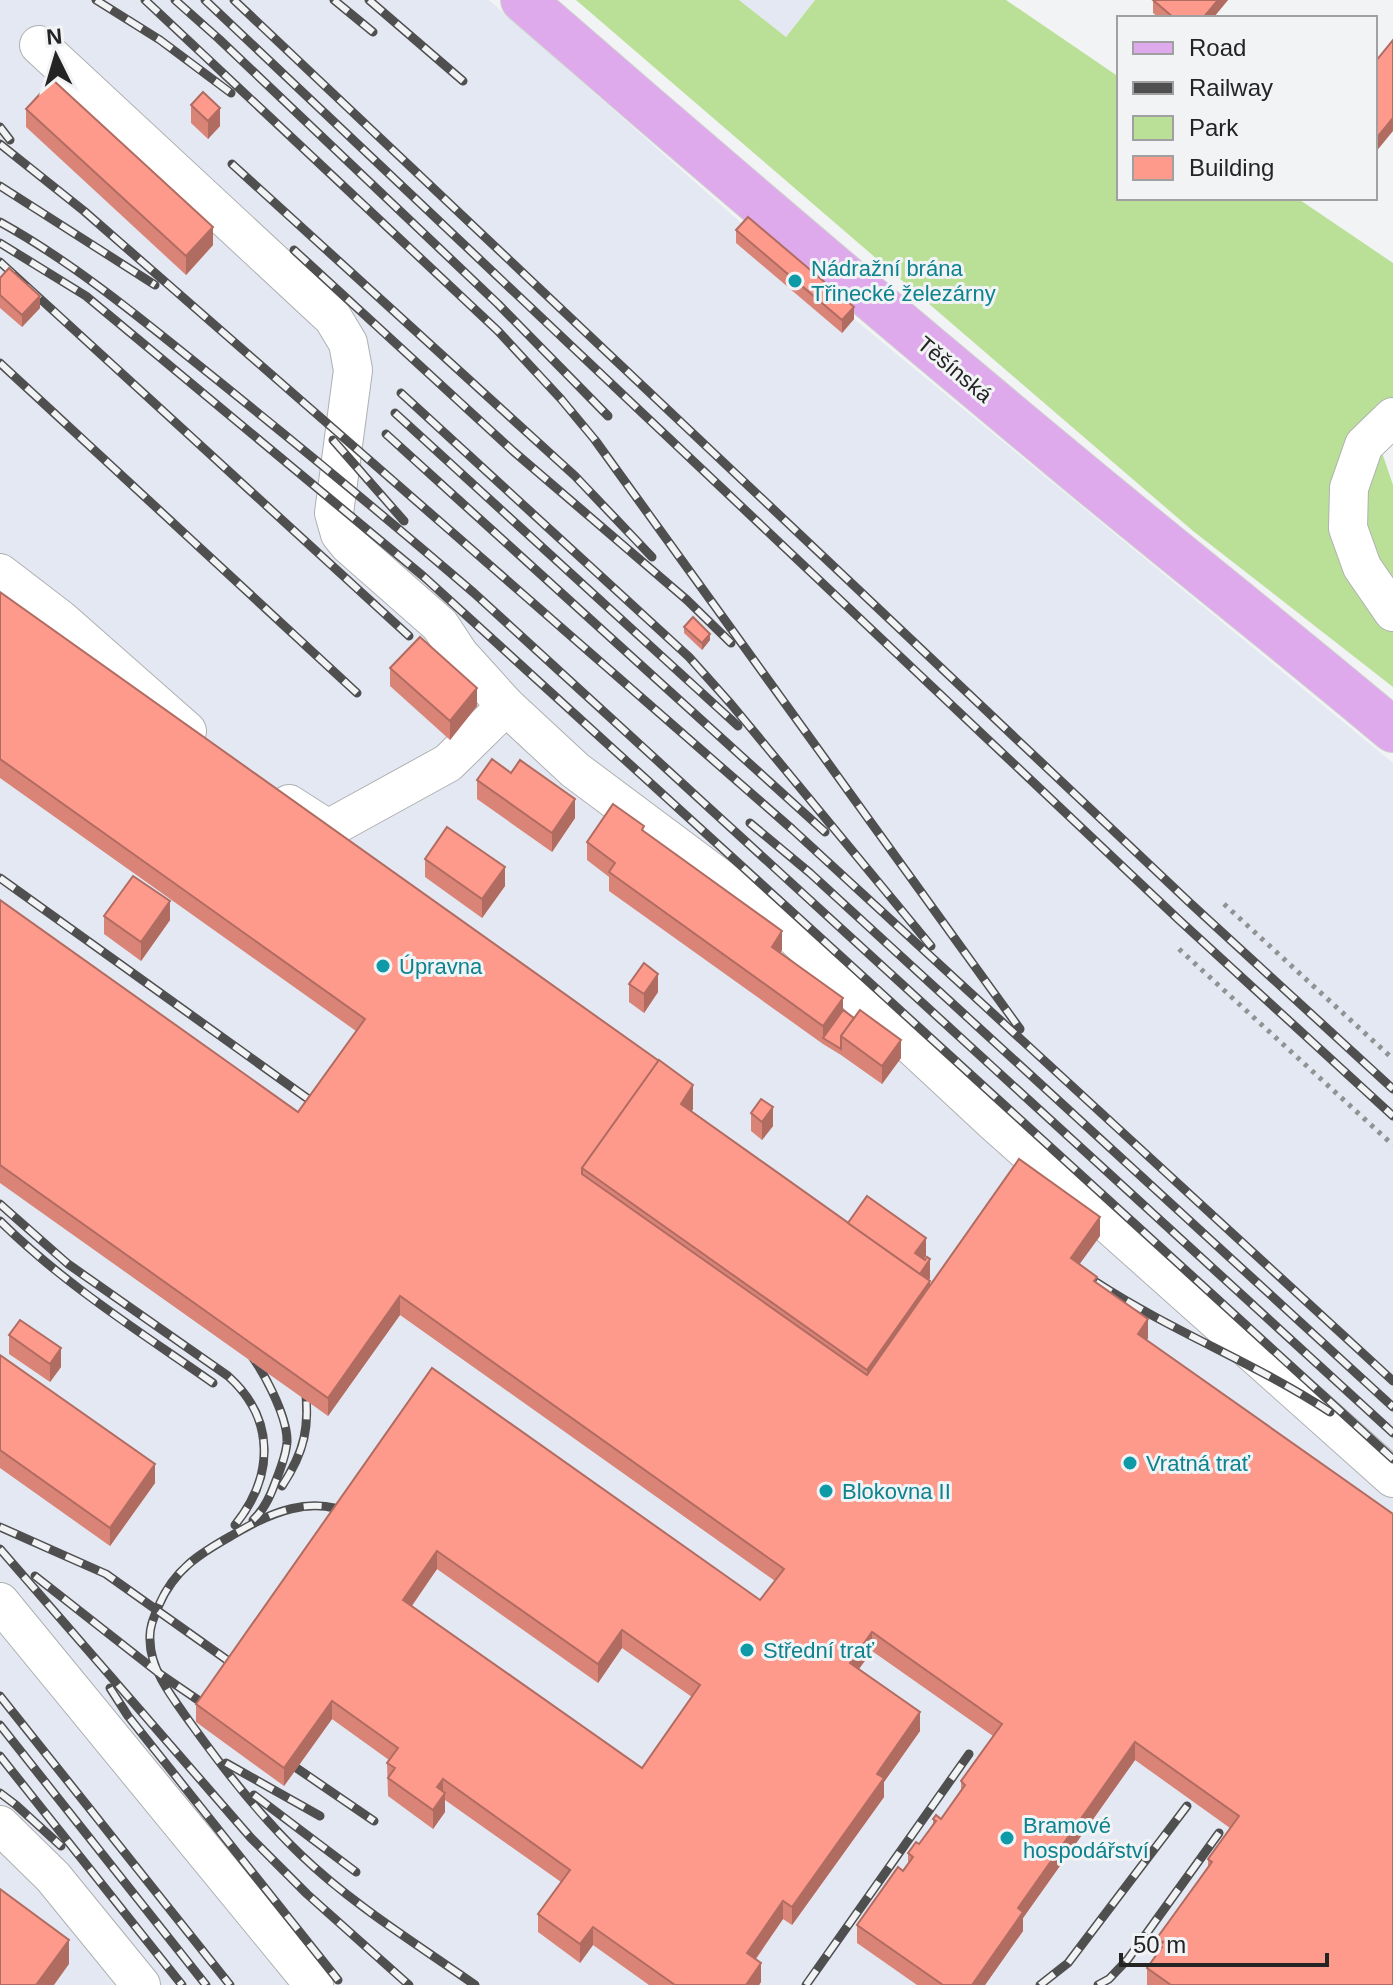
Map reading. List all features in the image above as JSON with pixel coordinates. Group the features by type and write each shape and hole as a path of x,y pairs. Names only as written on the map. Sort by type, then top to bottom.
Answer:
{"main road":[{"name":"Těšínská","path":"523,0 758,204 1069,465 1393,730"}],"street":[{"path":"39,45 342,330 353,370 336,489 335,522 349,545 440,625 459,654 506,706 575,770 781,924 995,1123 1393,1478"},
{"path":"1393,417 1364,445 1349,488 1348,528 1362,567 1393,612"},
{"path":"0,573 60,619 216,754"},
{"path":"264,787 328,829 448,763 506,706"},
{"path":"0,1602 314,1985"},
{"path":"0,1825 53,1877 141,1985"}],"path":[{"path":"1224,904 1393,1059"},
{"path":"1179,949 1393,1145"}],"shaded area":[{"path":"0,0 489,0 854,319 1393,763 1393,1985 0,1985"},
{"path":"739,0 815,0 786,37"}],"green space":[{"path":"576,0 739,0 786,37 815,0 1006,0 1117,76 1117,200 1300,200 1393,263 1393,403 1372,423 1393,485 1393,687 1193,531"}],"building":[{"path":"1153,0 1218,0 1205,16 1172,16"},
{"path":"1393,40 1393,118 1377,138 1377,60"},
{"path":"53,80 213,227 186,256 26,109"},
{"path":"203,92 220,108 208,121 191,105"},
{"path":"748,217 854,307 842,320 736,230"},
{"path":"9,268 40,296 22,315 0,295 0,278"},
{"path":"0,592 659,1061 582,1168 582,1174 867,1375 1019,1159 1100,1217 1071,1258 1097,1277 1094,1281 1148,1319 1138,1334 1393,1514 1393,1985 1171,1985 1147,1968 1162,1947 1163,1942 1157,1938 1212,1862 1208,1859 1239,1816 1135,1742 1018,1908 1023,1912 972,1985 943,1985 857,1925 898,1867 903,1871 913,1857 908,1853 936,1821 933,1819 936,1815 941,1819 965,1785 961,1781 1002,1724 872,1632 850,1663 920,1712 877,1774 884,1778 792,1907 783,1901 747,1953 761,1963 746,1985 675,1985 593,1927 580,1944 538,1914 570,1870 443,1779 437,1787 445,1793 433,1810 388,1778 395,1768 387,1763 398,1748 332,1701 284,1768 196,1704 432,1368 760,1600 784,1569 400,1296 328,1398 0,1165 0,900 298,1112 365,1019 0,759","holes":["437,1551 598,1664 622,1630 700,1685 642,1768 403,1600"]},
{"path":"693,617 710,634 702,643 684,627"},
{"path":"420,637 477,688 450,721 390,668"},
{"path":"492,759 511,773 520,760 575,799 552,833 477,780"},
{"path":"613,804 644,826 642,830 782,931 772,947 843,998 823,1026 609,872 615,863 587,842"},
{"path":"447,827 505,867 482,899 425,859"},
{"path":"133,876 170,901 141,942 104,916"},
{"path":"644,963 658,974 644,994 629,984"},
{"path":"843,1010 854,1018 841,1036 841,1049 823,1038"},
{"path":"860,1010 901,1040 882,1066 841,1036"},
{"path":"659,1060 693,1085 681,1104 930,1281 867,1370 582,1168"},
{"path":"761,1099 773,1107 762,1122 751,1113"},
{"path":"867,1196 926,1238 915,1253 925,1260 927,1257 930,1259 920,1274 848,1223"},
{"path":"20,1320 61,1348 50,1364 9,1335"},
{"path":"0,1355 155,1464 110,1528 0,1450"},
{"path":"0,1889 69,1940 36,1985 0,1985"}],"railway":[{"path":"96,0 160,40 231,93"},
{"path":"145,0 498,331 561,399 595,440 1020,1029"},
{"path":"175,0 498,304 608,416"},
{"path":"205,0 1178,919 1393,1116"},
{"path":"234,0 1189,902 1393,1089"},
{"path":"334,0 373,32"},
{"path":"369,0 463,81"},
{"path":"0,127 10,140"},
{"path":"0,144 84,211 792,829 1393,1381"},
{"path":"232,164 575,476 652,557"},
{"path":"0,186 155,285"},
{"path":"0,222 85,276 138,316 474,593 1393,1433"},
{"path":"0,243 86,296 423,576 1393,1459"},
{"path":"294,250 513,451 687,600 731,643"},
{"path":"0,262 409,636"},
{"path":"0,363 357,693"},
{"path":"401,393 689,657 931,946"},
{"path":"395,413 738,726"},
{"path":"386,434 825,832"},
{"path":"333,440 404,521"},
{"path":"750,823 810,873 1393,1407"},
{"path":"0,878 325,1111"},
{"path":"0,1204 68,1264 228,1376 244,1393 262,1429 263,1468 248,1507 235,1525"},
{"path":"0,1221 76,1286 213,1383"},
{"path":"1096,1282 1330,1412"},
{"path":"245,1347 272,1392 283,1419 287,1442 271,1493 253,1520"},
{"path":"282,1486 304,1438 307,1413 305,1385"},
{"path":"356,1516 323,1506 291,1509 260,1520 208,1549 180,1573 165,1593 151,1626 151,1652 159,1674 178,1706 230,1776 286,1840 364,1907 475,1985"},
{"path":"0,1527 106,1574 244,1672"},
{"path":"0,1549 251,1838 307,1894 409,1985"},
{"path":"35,1576 160,1674 217,1713"},
{"path":"110,1688 128,1716 338,1980"},
{"path":"0,1696 230,1985"},
{"path":"0,1725 206,1985"},
{"path":"806,1985 969,1754"},
{"path":"0,1756 182,1985"},
{"path":"279,1756 374,1821"},
{"path":"226,1763 320,1816"},
{"path":"0,1793 61,1846"},
{"path":"254,1795 356,1872"},
{"path":"1040,1985 1068,1963 1187,1806"},
{"path":"1098,1985 1109,1979 1128,1959 1219,1833"}],"place":[{"name":"Nádražní brána Třinecké železárny","path":"795,281"},
{"name":"Úpravna","path":"383,966"},
{"name":"Vratná trať","path":"1130,1463"},
{"name":"Blokovna II","path":"826,1491"},
{"name":"Střední trať","path":"747,1650"},
{"name":"Bramové hospodářství","path":"1007,1838"}]}
